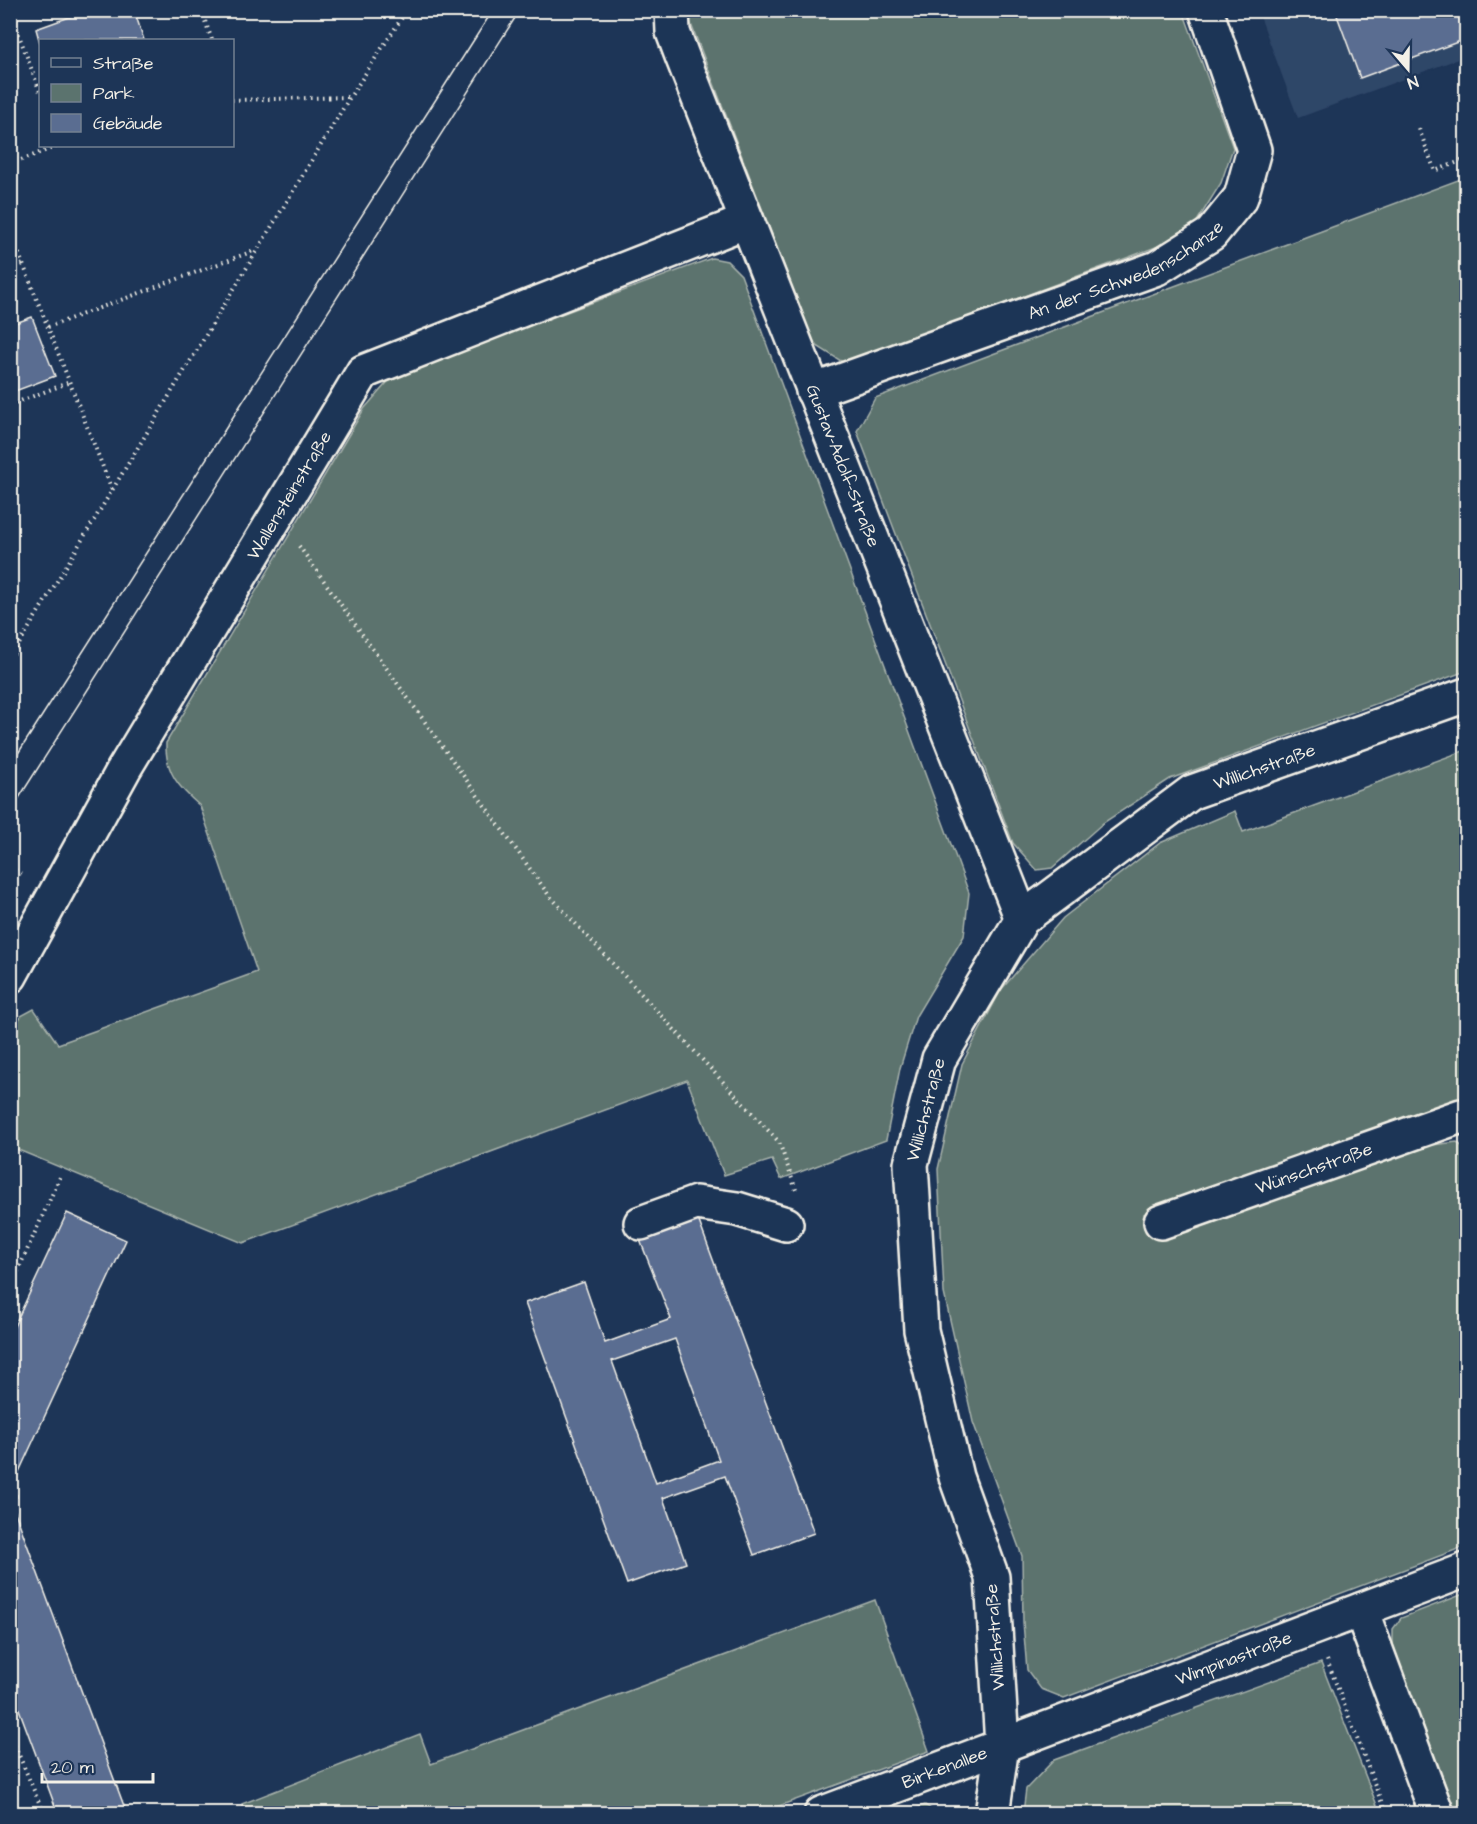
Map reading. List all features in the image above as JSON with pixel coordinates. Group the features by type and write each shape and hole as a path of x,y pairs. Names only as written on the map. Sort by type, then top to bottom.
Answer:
{"street":[{"name":"Gustav-Adolf-Straße","path":"672,10 673,32 1022,919"},
{"name":"An der Schwedenschanze","path":"813,391 1157,268 1211,234 1240,197 1254,150 1206,10"},
{"name":"Wallensteinstraße","path":"10,976 123,769 363,372 747,221"},
{"name":"Willichstraße","path":"992,1814 1002,1746 992,1577 956,1477 921,1330 911,1164 939,1059 1022,919 1192,792 1467,695"},
{"name":"Wünschstraße","path":"1161,1222 1461,1116 1467,1118"},
{"path":"641,1223 696,1203 737,1209 786,1224"},
{"name":"Wimpinastraße","path":"1002,1746 1467,1570"},
{"path":"1361,1610 1437,1814"},
{"name":"Birkenallee","path":"821,1814 1002,1746"}],"path":[{"path":"10,10 39,89"},
{"path":"201,10 212,39"},
{"path":"11,657 350,97 407,10"},
{"path":"234,99 350,97"},
{"path":"1419,129 1435,171 1467,159"},
{"path":"10,164 55,147"},
{"path":"10,231 112,491"},
{"path":"48,327 258,250"},
{"path":"10,269 24,264"},
{"path":"10,405 70,382"},
{"path":"276,514 548,894 779,1142 796,1192"},
{"path":"10,1288 60,1177"},
{"path":"10,1496 22,1496"},
{"path":"1314,1628 1386,1814"},
{"path":"11,1733 44,1814"}],"shaded area":[{"path":"1258,11 1466,11 1466,56 1298,118"}],"green space":[{"path":"686,11 1183,11 1233,148 1221,183 1196,223 1164,244 844,363 814,344"},
{"path":"1466,177 1466,671 1170,779 1103,823 1052,868 1037,870 1013,843 857,431 875,398"},
{"path":"712,258 727,261 741,275 969,893 964,936 916,1016 900,1068 886,1140 781,1179 772,1160 724,1175 687,1080 243,1243 11,1147 11,1033 21,1016 34,1009 58,1044 257,972 200,806 175,779 168,763 166,743 364,409 392,377"},
{"path":"1466,750 1466,1101 1144,1214 1153,1237 1424,1146 1457,1142 1466,1150 1466,1546 1064,1698 1041,1689 1027,1670 1023,1622 1022,1556 973,1422 944,1293 938,1169 962,1064 1001,990 1063,918 1160,843 1235,811 1243,832"},
{"path":"1466,1593 1466,1813 1456,1814 1393,1645 1393,1629 1401,1618"},
{"path":"875,1600 929,1751 760,1813 246,1814 242,1804 420,1734 431,1764"},
{"path":"1321,1663 1380,1813 1023,1813 1026,1789 1054,1760"},
{"path":"925,1805 937,1813 900,1813"}],"building":[{"path":"89,10 134,10 144,39 39,40 36,29"},
{"path":"1335,10 1466,10 1466,39 1360,78"},
{"path":"32,317 55,376 10,393 10,325"},
{"path":"67,1213 126,1240 12,1487 10,1335"},
{"path":"698,1219 814,1533 754,1555 725,1476 663,1498 686,1563 627,1584 525,1303 584,1282 605,1343 671,1319 640,1240","holes":["675,1339 719,1460 656,1483 612,1361"]},
{"path":"11,1501 127,1814 58,1814 10,1686"}],"tram line":[{"path":"10,766 493,10"},
{"path":"10,812 520,10"}]}
